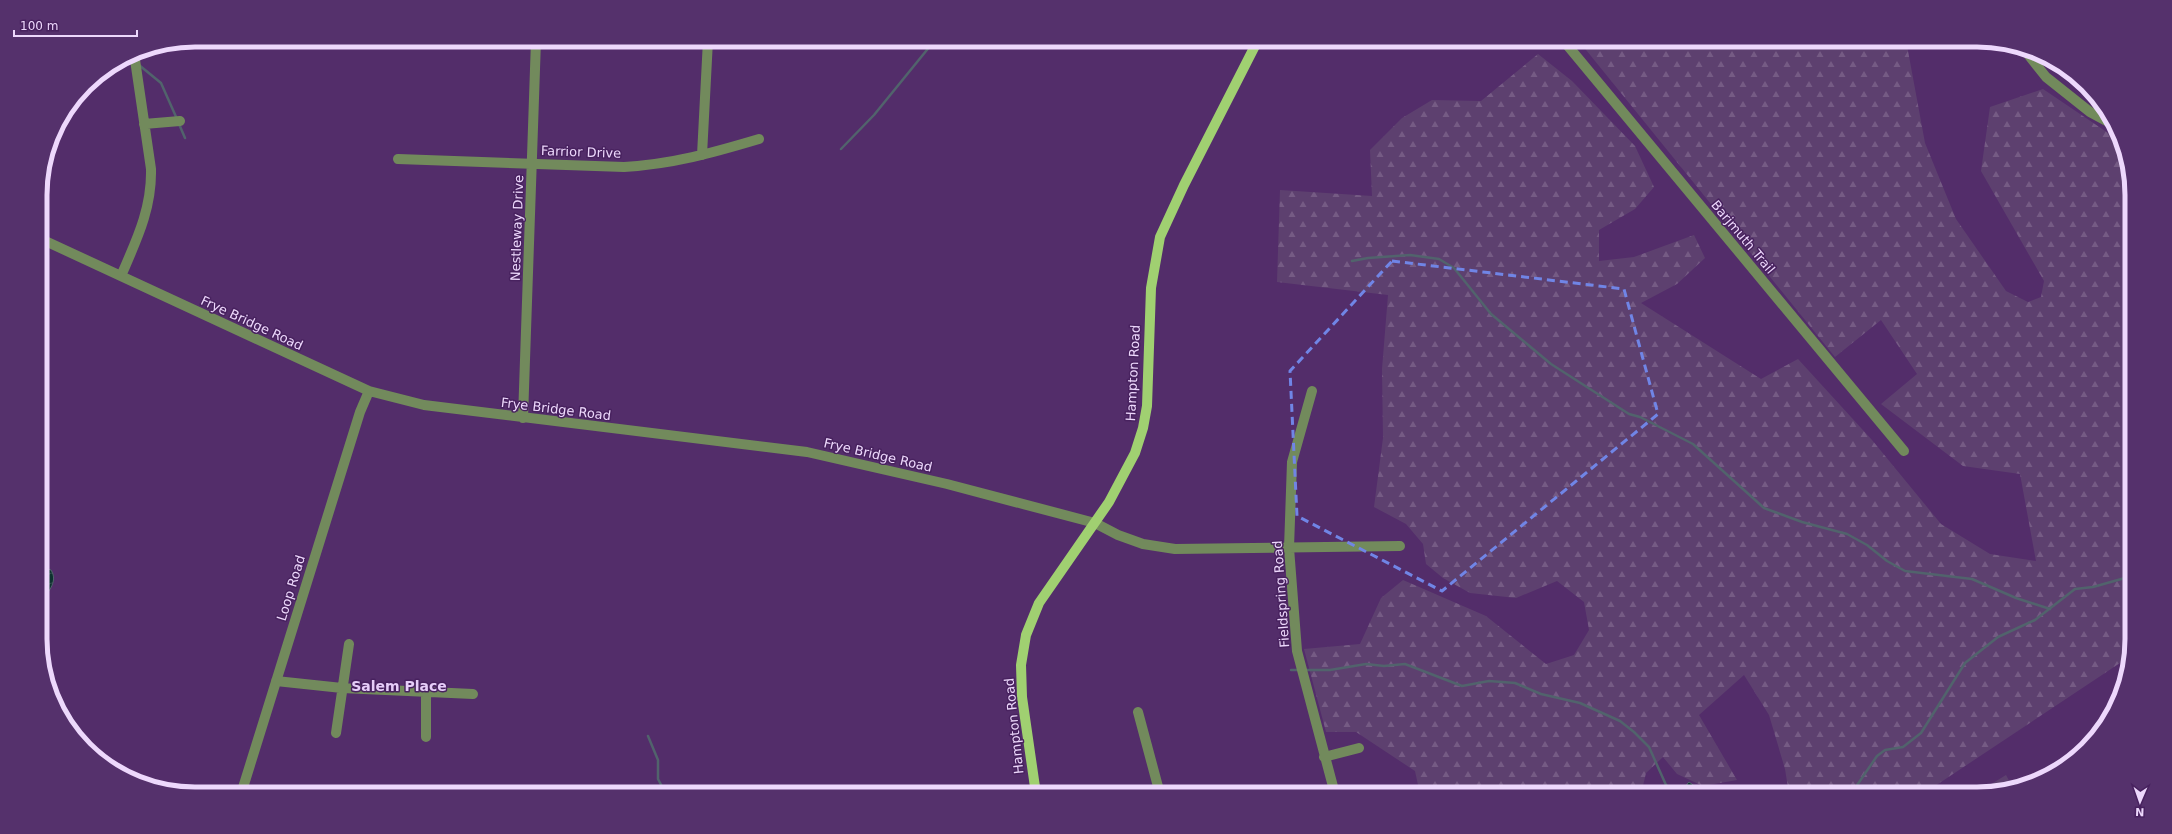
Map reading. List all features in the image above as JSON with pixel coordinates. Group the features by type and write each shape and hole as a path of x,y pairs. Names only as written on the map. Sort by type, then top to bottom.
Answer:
{"main road":[{"name":"Hampton Road","path":"1035,787 1022,696 1021,665 1026,635 1039,603 1095,523 1124,476 1136,453 1147,406 1151,288 1160,238 1185,183 1254,47"}],"street":[{"name":"Nestleway Drive","path":"523,418 536,47"},
{"path":"702,155 708,47"},
{"name":"Barjmuth Trail","path":"1569,47 1904,451"},
{"path":"2030,57 2046,77 2090,112 2104,120"},
{"path":"121,276 143,225 150,198 151,169 135,60"},
{"path":"144,124 180,121"},
{"name":"Farrior Drive","path":"398,159 624,167 674,162 759,139"},
{"name":"Frye Bridge Road","path":"47,242 369,391 424,405 806,452 940,483 1095,523 1118,535 1143,544 1175,549 1400,546"},
{"name":"Loop Road","path":"243,787 358,420 369,391"},
{"name":"Fieldspring Road","path":"1312,391 1292,462 1289,548 1297,651 1333,787"},
{"path":"336,733 349,644"},
{"path":"276,681 342,688 473,694"},
{"path":"426,693 426,737"},
{"path":"1138,712 1158,787"},
{"path":"1324,757 1359,748"}],"highlighted area":[{"path":"1392,261 1624,289 1658,414 1442,591 1297,516 1290,371"}],"green space":[{"path":"1584,47 1907,47 1925,143 1956,219 2006,291 2028,302 2041,297 2044,281 1981,171 1990,107 2043,89 2113,136 2120,157 2125,185 2125,649 2123,661 1934,787 1788,787 1785,769 1769,715 1744,675 1699,715 1737,780 1703,786 1677,774 1663,757 1646,773 1643,787 1418,787 1415,771 1356,732 1326,732 1304,649 1360,644 1381,598 1403,580 1486,616 1546,664 1574,655 1589,630 1584,602 1557,581 1516,598 1470,593 1443,578 1426,564 1423,544 1406,524 1374,507 1383,438 1382,369 1388,295 1277,282 1280,190 1372,196 1370,150 1402,118 1432,100 1481,101 1538,54 1572,81 1635,146 1654,187 1635,209 1599,230 1599,261 1634,257 1694,235 1705,258 1677,284 1641,303 1761,379 1798,359 1872,440 1941,524 1990,554 2036,561 2020,474 1963,466 1881,404 1917,374 1881,320 1835,357"},
{"path":"2006,775 2010,783 1996,786 1986,787"}],"water":[{"path":"47,569 51,570 54,578 47,594"},
{"path":"1689,782 1696,787 1684,787"}],"waterway":[{"path":"841,149 874,115 929,47"},
{"path":"139,65 161,83 177,119"},
{"path":"179,124 185,138"},
{"path":"1352,261 1368,258 1410,255 1439,259 1454,268 1491,314 1551,364 1629,414 1640,417 1693,444 1764,508 1802,522 1847,534 1867,545 1887,561 1905,571 1972,579 2016,598 2050,609"},
{"path":"1856,787 1877,756 1885,750 1903,747 1921,733 1965,663 1998,637 2035,620 2075,589 2093,587 2125,578"},
{"path":"1305,670 1330,670 1366,664 1384,666 1405,664 1462,686 1489,681 1515,683 1541,694 1580,703 1620,721 1634,732 1649,747 1668,787"},
{"path":"1291,670 1298,670"},
{"path":"648,736 658,760 658,779 662,787"}],"district":[{"name":"Salem Place","path":"399,686"}]}
